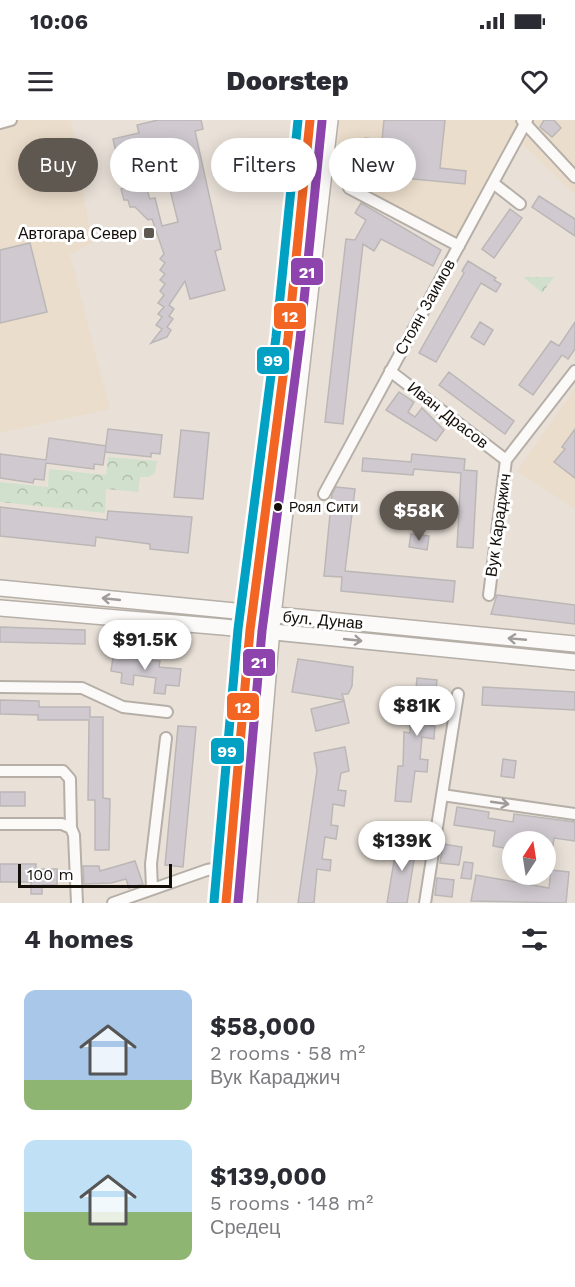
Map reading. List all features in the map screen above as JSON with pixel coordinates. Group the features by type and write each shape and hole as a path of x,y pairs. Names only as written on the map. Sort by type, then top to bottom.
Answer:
{"main road":[{"path":"226,903 250,630 288,338 310,120"},
{"path":"249,903 273,616 330,120"},
{"name":"бул. Дунав","path":"0,588 575,644"},
{"name":"бул. Дунав","path":"0,608 575,662"}],"street":[{"path":"0,123 11,120"},
{"path":"525,121 575,177"},
{"name":"Стоян Заимов","path":"324,494 525,121"},
{"path":"493,183 520,204"},
{"path":"356,192 459,246"},
{"name":"Иван Драсов","path":"390,370 506,460"},
{"name":"Вук Караджич","path":"489,595 506,460 575,371"},
{"path":"0,687 82,688 123,707 167,712"},
{"path":"425,903 458,694"},
{"path":"152,889 151,864 166,738"},
{"path":"0,771 63,771 68,774 77,903"},
{"path":"442,795 575,814"},
{"path":"0,824 62,824 71,828"},
{"path":"113,903 207,870 230,866"}],"shaded area":[{"path":"0,120 71,120 74,138 18,138 18,192 83,192 92,243 70,254 110,409 0,433"},
{"path":"339,120 575,120 575,195 521,143 465,243 365,192 416,192 416,138 338,138"},
{"path":"575,388 575,509 517,471"}],"green space":[{"path":"523,277 554,277 542,293"},
{"path":"108,457 157,461 155,473 149,477 140,477 138,492 106,489 105,513 0,502 0,482 48,487 49,469 106,475"}],"building":[{"path":"158,120 201,120 203,129 195,131 197,138 117,138 139,133 137,125"},
{"path":"384,120 445,120 440,168 466,171 465,184 416,179 416,138 382,138"},
{"path":"544,120 554,120 561,128 552,137 540,127"},
{"path":"199,149 221,249 215,251 225,290 190,299 185,281 169,305 174,309 169,316 173,319 167,327 171,330 167,337 151,343 162,329 156,325 162,317 158,314 164,307 158,303 164,295 160,291 165,284 160,280 165,274 160,270 165,263 160,259 164,254 152,219 148,220 135,207 130,207 128,200 124,200 122,192 148,192 150,199 155,198 162,226 178,222 171,192 199,192"},
{"path":"539,196 575,219 575,236 532,207"},
{"path":"361,203 441,250 433,266 381,239 374,251 363,244 343,424 325,422 346,239 355,240 366,220 355,213"},
{"path":"510,209 522,218 494,258 482,249"},
{"path":"30,243 47,312 0,323 0,250"},
{"path":"468,261 496,278 494,280 501,284 496,292 481,283 436,362 419,353 464,273 462,271"},
{"path":"480,322 493,330 484,345 471,337"},
{"path":"575,322 575,349 568,359 562,355 533,395 519,385 551,341 559,346"},
{"path":"449,372 514,421 505,434 439,385"},
{"path":"399,392 414,402 408,412 415,417 422,408 444,430 436,441 386,410"},
{"path":"108,429 162,435 160,454 151,453 151,457 105,452"},
{"path":"575,429 575,478 554,462 565,449 562,447"},
{"path":"181,430 209,433 203,499 174,497"},
{"path":"49,438 106,446 103,465 94,464 94,469 46,463 44,480 34,479 33,483 0,478 0,454 46,460"},
{"path":"412,454 465,459 464,470 477,471 473,548 457,547 461,473 414,469 413,475 362,471 363,458 411,462"},
{"path":"336,487 355,489 345,571 455,581 453,602 341,591 342,577 324,576 332,494"},
{"path":"0,507 107,520 108,511 192,517 188,553 150,549 150,544 96,537 95,546 0,536"},
{"path":"411,534 429,536 427,550 409,547"},
{"path":"497,595 575,605 575,624 491,614"},
{"path":"0,627 85,630 85,644 0,642"},
{"path":"114,651 129,653 129,658 160,661 159,667 181,669 179,686 166,685 165,694 154,693 156,678 134,675 133,685 121,683 122,673 111,671"},
{"path":"298,659 353,667 352,686 348,694 342,694 344,700 292,692"},
{"path":"417,678 437,680 436,690 444,691 442,706 430,705 428,725 435,726 434,739 422,737 420,759 428,760 427,772 415,771 411,802 395,801 398,766 403,766 404,732 410,733 411,699 415,699"},
{"path":"483,687 575,692 575,710 482,705"},
{"path":"0,700 39,701 39,707 90,707 90,717 103,717 103,798 110,799 109,850 95,850 95,800 88,800 89,720 38,720 38,715 0,714"},
{"path":"344,701 349,723 316,731 311,709"},
{"path":"178,726 196,727 183,867 165,865"},
{"path":"345,747 349,771 341,773 338,790 346,791 344,806 333,804 331,825 338,826 336,839 325,837 322,859 331,860 330,871 317,869 314,903 298,903 317,770 314,753"},
{"path":"503,759 516,761 514,778 501,776"},
{"path":"0,792 25,792 25,806 0,806"},
{"path":"457,807 489,812 488,818 513,822 514,814 575,822 575,841 556,838 556,831 502,831 502,848 493,846 495,831 454,825"},
{"path":"398,838 417,842 407,903 387,903"},
{"path":"443,844 462,847 459,865 440,863"},
{"path":"135,861 143,884 129,888 126,879 111,883 84,884 83,866 99,866 100,871"},
{"path":"464,862 473,863 471,879 461,878"},
{"path":"0,864 36,864 36,869 57,869 57,885 42,885 42,894 31,894 31,882 0,882"},
{"path":"556,871 569,872 566,903 471,901 476,875 502,880 502,885 532,885 549,888 549,885 556,885"},
{"path":"437,878 454,880 452,897 435,895"}],"transit line":[{"name":"99","path":"214,902 238,629 276,337 298,120"},
{"name":"12","path":"226,903 250,630 288,338 310,120"},
{"name":"21","path":"238,903 262,631 300,340 322,121"}],"place":[{"name":"Автогара Север","path":"149,233"},
{"name":"Роял Сити","path":"278,507"}]}
